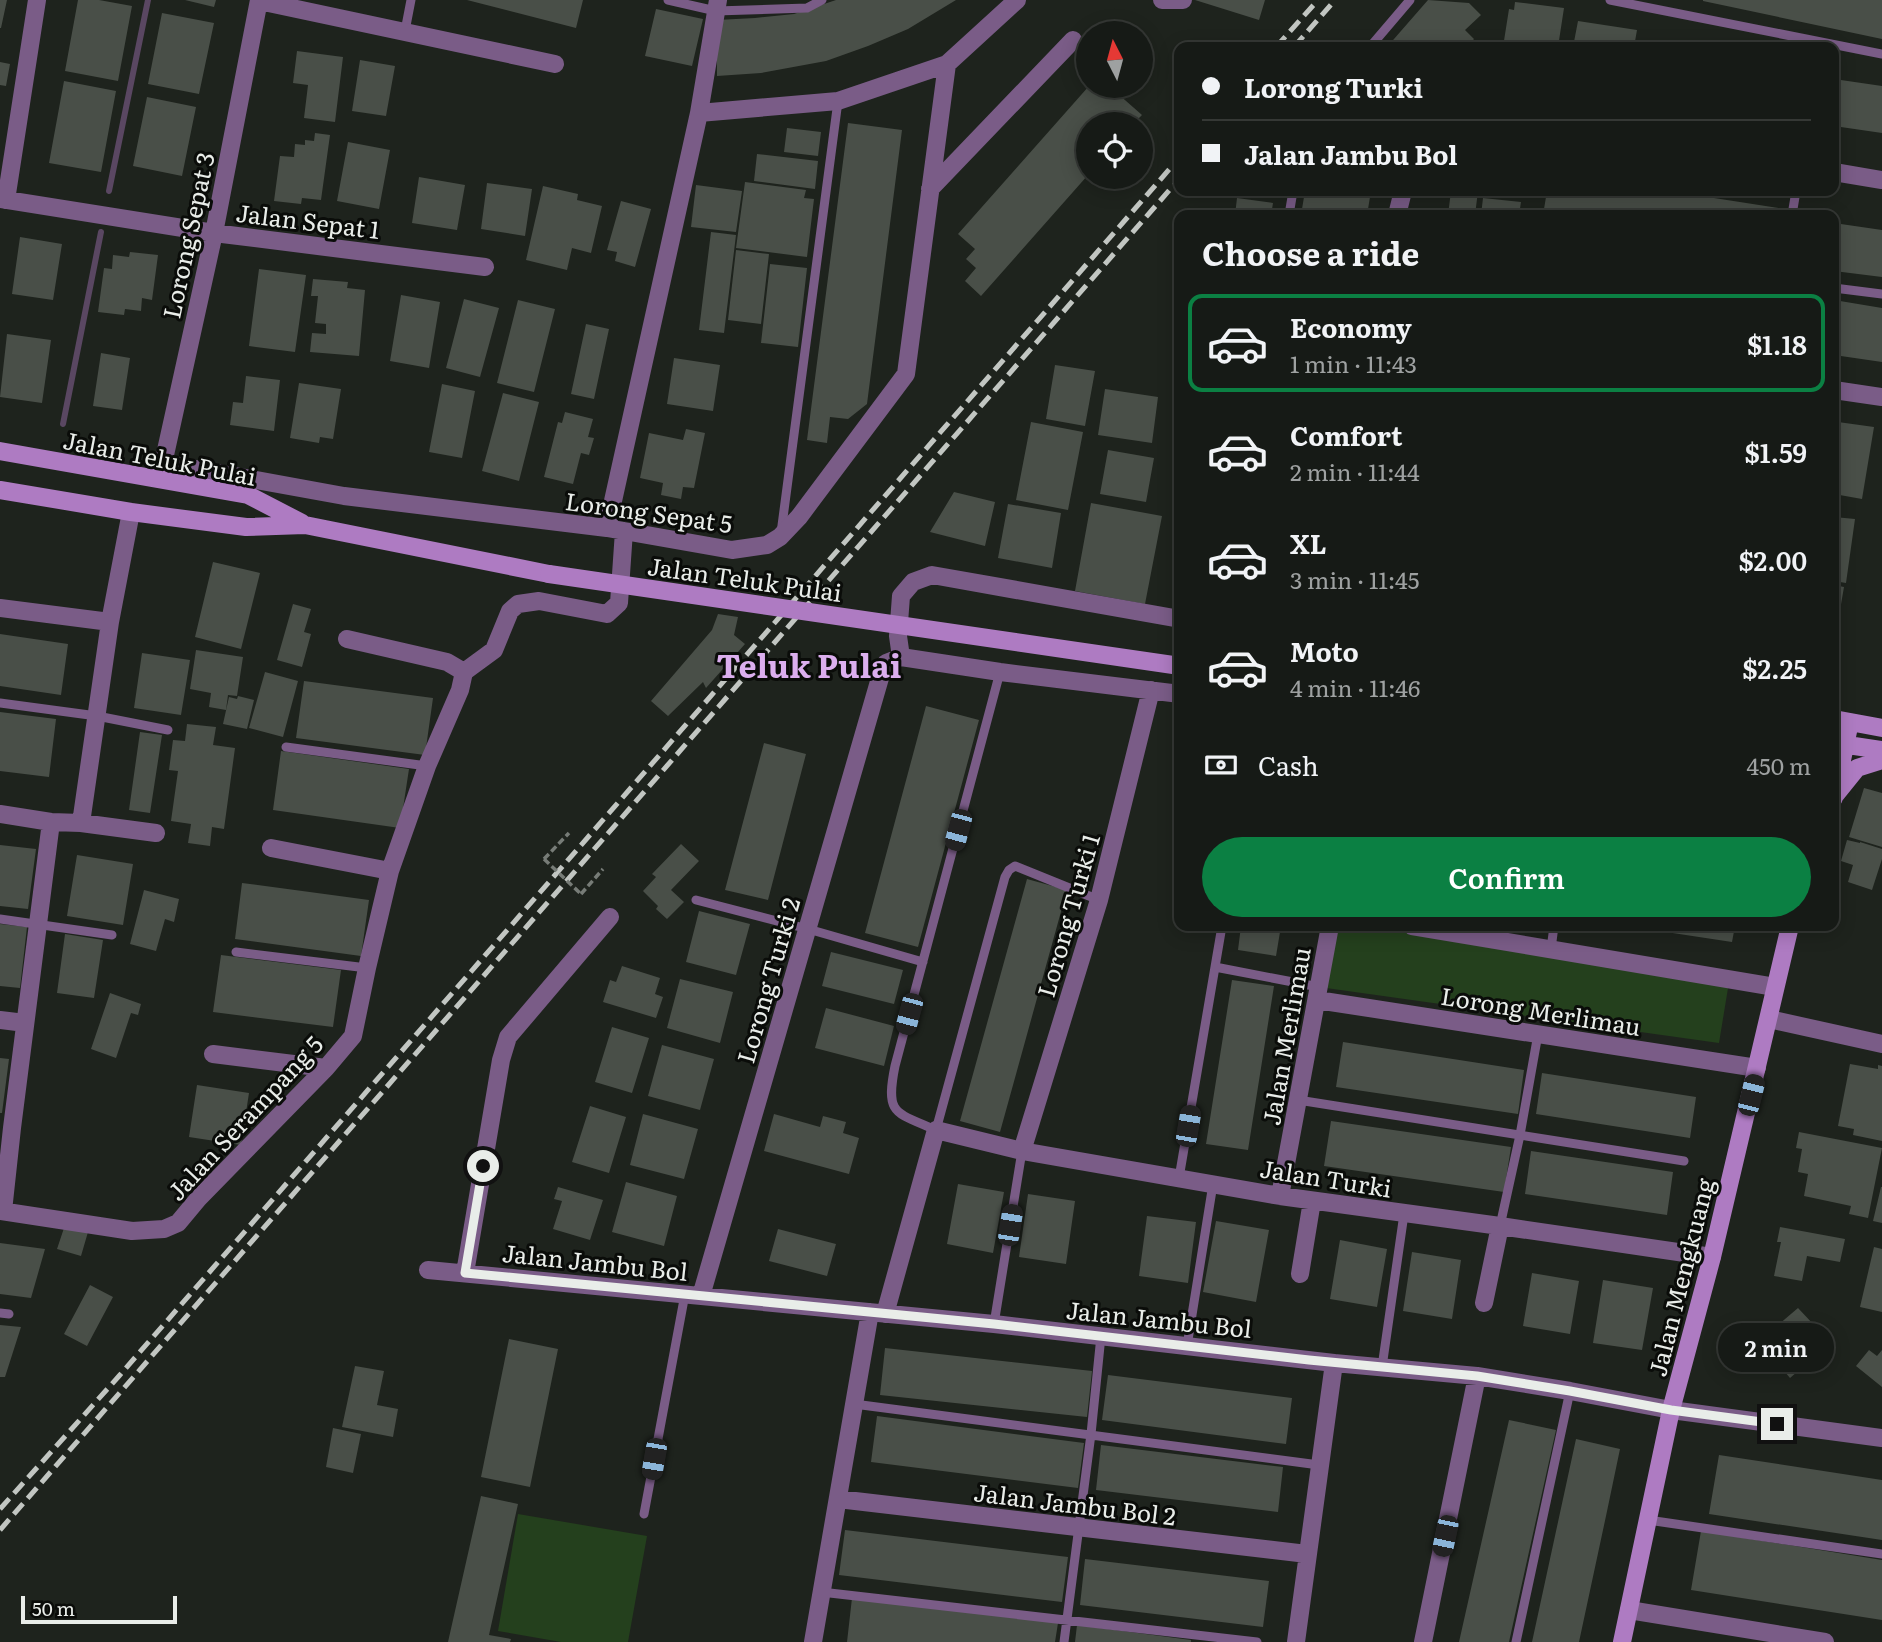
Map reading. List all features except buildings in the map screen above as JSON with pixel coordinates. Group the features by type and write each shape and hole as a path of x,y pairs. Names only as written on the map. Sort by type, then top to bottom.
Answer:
{"main road":[{"name":"Jalan Teluk Pulai","path":"0,451 161,472 248,495 305,525"},
{"path":"0,482 56,499"},
{"name":"Jalan Teluk Pulai","path":"0,490 131,512 246,527 305,525 549,573 1174,665"},
{"path":"1882,728 1842,721 1839,743 1882,750"},
{"path":"1839,791 1857,768 1882,760"},
{"name":"Jalan Mengkuang","path":"1622,1642 1671,1410 1712,1257 1789,931"}],"street":[{"path":"3,200 37,0"},
{"path":"259,0 299,4 555,64"},
{"name":"Lorong Sepat 3","path":"161,472 214,233 259,0"},
{"path":"699,113 838,101 947,64 1017,0"},
{"path":"1162,0 1183,0"},
{"path":"347,639 447,662 464,672 494,650 510,611 518,604 539,601 607,614 619,603 615,530 699,113 717,6"},
{"path":"930,189 1073,40"},
{"name":"Lorong Sepat 5","path":"161,472 615,530 732,550 767,545 780,537 799,517 906,374 947,64"},
{"path":"1839,173 1882,180"},
{"name":"Jalan Sepat 1","path":"3,200 214,233 485,267"},
{"path":"1839,391 1882,397"},
{"path":"81,823 110,622 131,512"},
{"path":"1174,618 932,575 913,582 901,596 898,636 901,657 1174,693"},
{"path":"0,608 110,622"},
{"name":"Lorong Turki 2","path":"693,1295 808,929 880,678 886,663 901,657"},
{"name":"Jalan Serampang 5","path":"2,1211 132,1231 164,1229 178,1223 198,1199 326,1068 353,1036 390,871 427,766 460,690 464,672"},
{"name":"Lorong Turki 1","path":"1022,1151 1099,900 1151,690"},
{"path":"0,814 156,833"},
{"path":"2,1211 6,1127 25,1023 51,822"},
{"path":"271,848 390,871"},
{"path":"465,1273 501,1060 508,1037 610,917"},
{"name":"Jalan Merlimau","path":"1280,1196 1328,931"},
{"path":"1442,931 1775,987"},
{"name":"Lorong Merlimau","path":"1318,994 1538,1034 1757,1068"},
{"path":"1769,1019 1882,1044"},
{"path":"0,1020 25,1023"},
{"path":"213,1054 326,1068"},
{"path":"813,1642 854,1404 877,1313 936,1129"},
{"name":"Jalan Turki","path":"936,1129 1022,1151 1280,1196 1712,1257"},
{"path":"1300,1274 1312,1201"},
{"path":"1484,1303 1500,1226"},
{"name":"Jalan Jambu Bol","path":"428,1270 994,1324 1334,1363 1477,1376 1671,1410 1882,1438"},
{"path":"1296,1642 1334,1363"},
{"path":"1423,1642 1477,1376"},
{"name":"Jalan Jambu Bol 2","path":"838,1499 1307,1554"},
{"path":"1629,1610 1825,1642"}],"lane":[{"path":"405,31 411,0"},
{"path":"668,0 717,6 807,8 822,0"},
{"path":"1374,42 1410,0"},
{"path":"1610,0 1810,42"},
{"path":"1839,47 1882,54"},
{"path":"780,537 838,101"},
{"path":"1839,289 1882,294"},
{"path":"1000,672 891,1087 893,1105 899,1114 936,1129 1009,870 1015,866 1099,900"},
{"path":"0,704 97,716 168,730"},
{"path":"286,747 427,766"},
{"path":"696,900 923,962"},
{"path":"0,919 112,935"},
{"path":"1179,1178 1221,931"},
{"path":"1551,949 1553,931"},
{"path":"236,952 367,968"},
{"path":"1215,967 1318,994"},
{"path":"1500,1226 1538,1034"},
{"path":"1298,1100 1684,1161"},
{"path":"994,1324 1022,1151"},
{"path":"1187,1346 1213,1184"},
{"path":"1382,1367 1404,1214"},
{"path":"644,1514 693,1295"},
{"path":"1064,1642 1101,1336"},
{"path":"1516,1642 1570,1391"},
{"path":"854,1404 1320,1465"},
{"path":"1648,1520 1882,1555"},
{"path":"821,1592 1257,1642"}],"path":[{"path":"569,833 544,859 581,894 603,869"}],"green space":[{"path":"1325,931 1408,931 1729,982 1719,1043 1319,987"},
{"path":"518,1514 647,1536 628,1642 561,1642 498,1631"}],"waterway":[{"path":"109,191 148,0"},
{"path":"63,424 101,232"}],"railway":[{"path":"1280,42 1318,0"},
{"path":"1298,42 1335,0"},
{"path":"0,1509 119,1376 1174,164"},
{"path":"0,1530 1174,185"}],"district":[{"name":"Teluk Pulai","path":"809,664"}],"route":[{"path":"483,1166 465,1273 994,1324 1477,1376 1671,1410 1777,1424"}]}
